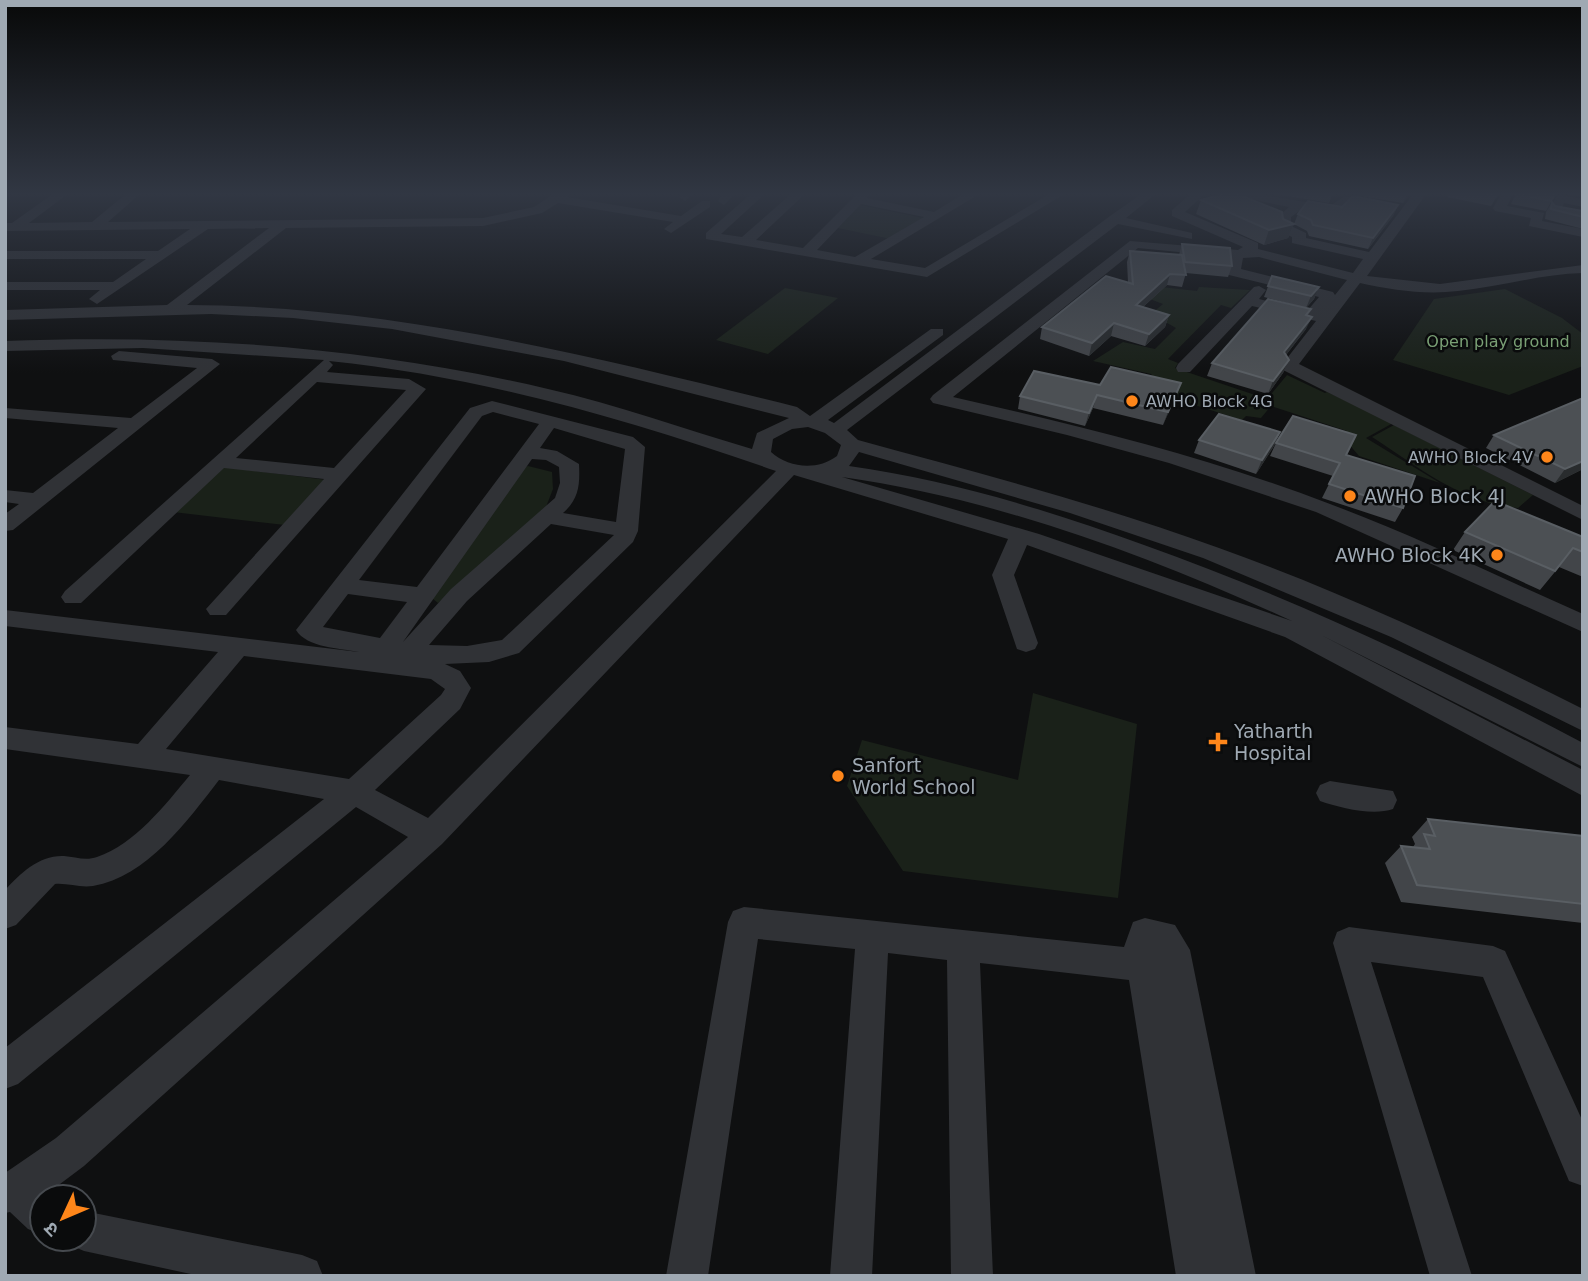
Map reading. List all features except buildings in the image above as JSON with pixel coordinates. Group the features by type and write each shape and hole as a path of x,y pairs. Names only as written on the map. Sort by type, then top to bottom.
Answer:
{"street":[{"path":"96,299 162,253"},
{"path":"146,330 245,253"},
{"path":"806,253 916,273 937,271 966,253"},
{"path":"856,262 872,253"},
{"path":"970,308 1046,253"},
{"path":"844,437 1073,253"},
{"path":"1124,253 939,399 1072,429 1323,508 1583,624"},
{"path":"1254,253 1234,261 1234,272 1328,295 1289,366 1583,514"},
{"path":"1184,368 1272,276 1257,253"},
{"path":"1260,253 1359,274"},
{"path":"1260,253 1404,286 1437,288 1459,287 1536,272 1583,267"},
{"path":"1353,253 1372,257"},
{"path":"1317,319 1375,253"},
{"path":"5,255 159,255"},
{"path":"5,275 41,255"},
{"path":"5,286 114,286"},
{"path":"1248,301 1317,319"},
{"path":"5,315 168,312 333,316 449,333 583,359 791,411 844,437 1210,553 1359,612 1583,720"},
{"path":"5,324 168,312 298,323 404,336 784,425 809,422 948,324"},
{"path":"5,336 146,330 388,349 581,388 729,431 828,480 1020,536 1294,631 1583,784"},
{"path":"10,354 166,342 380,361 562,398 792,463 894,477 972,495 1194,569 1354,637 1492,705 1583,755"},
{"path":"5,525 212,364 70,353 10,354"},
{"path":"73,597 335,356"},
{"path":"218,609 417,389 416,386 313,376"},
{"path":"399,648 423,596 526,453 552,422 562,398"},
{"path":"552,422 584,405"},
{"path":"492,406 552,422 626,441 635,446 627,531 625,537 510,648 487,656 324,638 308,630 476,412 492,406"},
{"path":"5,413 135,424"},
{"path":"784,425 764,437 792,463 843,462 850,454 844,437"},
{"path":"399,648 565,500 570,482 569,464 550,455 526,453"},
{"path":"220,462 341,475"},
{"path":"22,1199 70,1152 431,835 792,463"},
{"path":"5,496 37,500"},
{"path":"547,517 627,531"},
{"path":"1020,536 1003,575 1026,643"},
{"path":"341,585 423,596"},
{"path":"5,618 240,644 436,670 451,678 458,688 451,702 354,792 5,1071"},
{"path":"144,756 240,644"},
{"path":"5,738 144,756 354,792 431,835"},
{"path":"5,915 46,874 55,870 92,873 123,859 169,817 212,768"},
{"path":"1329,793 1383,800"},
{"path":"687,1276 744,922 1160,967"},
{"path":"851,1276 872,936"},
{"path":"1451,1276 1349,943 1493,962 1583,1167"},
{"path":"963,945 972,1276"},
{"path":"1160,967 1197,1276"},
{"path":"1160,967 1235,1276"},
{"path":"98,1234 302,1276"}],"green space":[{"path":"1143,285 1197,291 1199,287 1250,290 1231,308 1221,305 1168,359 1178,363 1175,368 1267,399 1287,375 1327,392 1393,423 1366,438 1440,483 1359,456 1342,436 1347,431 1271,406 1261,418 1246,416 1242,420 1182,401 1177,404 1174,403 1177,396 1168,393 1151,374 1093,361 1123,342 1155,349 1176,328 1151,314 1163,304 1142,296"},
{"path":"785,288 838,298 768,354 716,340"},
{"name":"Open play ground","path":"1505,289 1562,318 1583,334 1583,366 1509,395 1393,360 1434,299"},
{"path":"1394,425 1533,495 1518,508 1478,499 1441,482 1372,437"},
{"path":"528,466 552,472 553,489 544,512 438,603 428,595 517,470"},
{"path":"224,467 327,480 285,525 173,512"},
{"path":"1033,693 1137,724 1118,898 903,871 847,786 862,740 1018,780"}],"place":[{"name":"AWHO Block 4G","path":"1132,401"},
{"name":"AWHO Block 4V","path":"1547,457"},
{"name":"AWHO Block 4J","path":"1350,496"},
{"name":"AWHO Block 4K","path":"1497,555"},
{"name":"Yatharth Hospital","path":"1218,742"},
{"name":"Sanfort World School","path":"838,776"}]}
